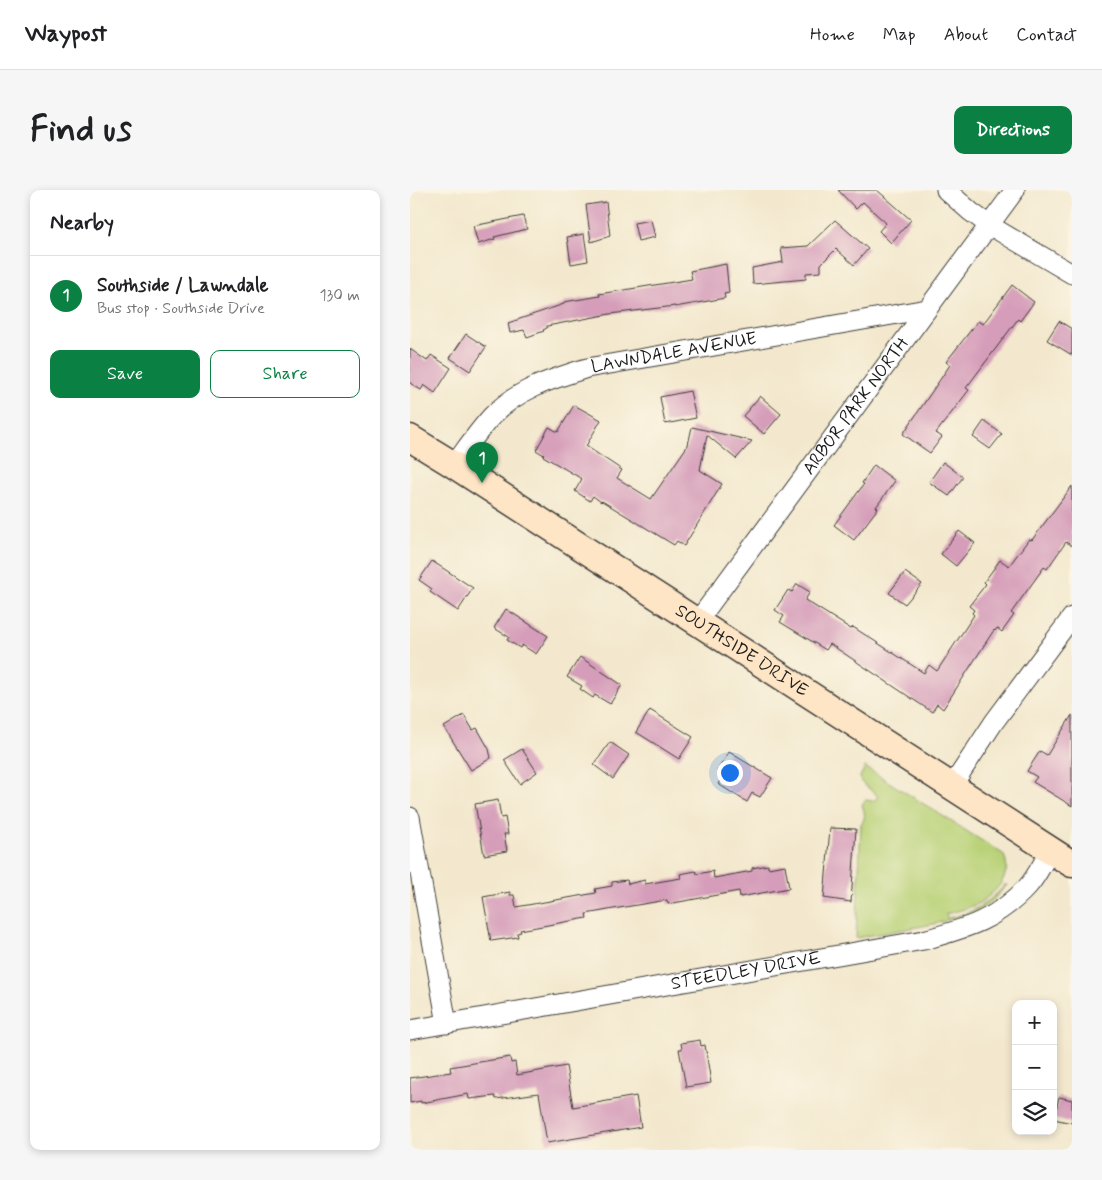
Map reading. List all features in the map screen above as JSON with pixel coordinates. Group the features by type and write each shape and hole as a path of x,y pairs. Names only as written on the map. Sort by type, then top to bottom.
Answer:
{"main road":[{"name":"SOUTHSIDE DRIVE","path":"410,438 1061,857"}],"street":[{"path":"946,190 989,225 1072,274"},
{"name":"ARBOR PARK NORTH","path":"697,622 1015,190"},
{"name":"LAWNDALE AVENUE","path":"454,465 492,416 506,403 544,382 587,368 927,308"},
{"path":"952,786 994,722 1072,617"},
{"path":"410,818 446,1024"},
{"name":"STEEDLEY DRIVE","path":"410,1030 924,940 971,927 1003,910 1061,857"}],"green space":[{"path":"865,767 1003,854 1006,862 1005,876 996,889 977,904 946,914 947,918 964,914 980,907 1006,884 989,904 971,914 934,924 856,938 861,824 864,820 862,805 865,800 874,801 878,796 861,782 860,777"}],"building":[{"path":"838,190 877,190 911,220 891,243 879,231 886,223 863,202 856,209"},
{"path":"606,202 610,236 591,242 586,205"},
{"path":"523,216 527,229 494,237 495,239 478,244 473,226"},
{"path":"651,220 655,237 638,241 634,223"},
{"path":"835,220 868,249 854,265 836,249 821,264 821,272 806,273 806,279 753,284 752,268 783,262 781,248 808,246"},
{"path":"584,234 588,261 571,264 567,237"},
{"path":"726,264 729,293 724,294 725,298 675,307 610,314 547,326 544,331 527,337 524,330 510,333 508,323 564,304 564,302 600,296 599,294 692,279 690,271"},
{"path":"1012,285 1034,302 1020,321 1018,319 966,388 969,390 936,433 942,437 930,453 903,434 950,365 946,362 978,321 983,324"},
{"path":"1059,321 1072,329 1072,355 1047,340"},
{"path":"466,334 486,347 470,371 450,358"},
{"path":"410,349 427,361 431,355 451,368 435,393 424,385 421,390 410,383"},
{"path":"690,391 696,418 665,424 660,397"},
{"path":"760,396 781,414 764,434 743,416"},
{"path":"574,405 601,420 586,446 622,470 617,478 651,499 688,445 692,427 752,441 736,459 707,435 700,470 722,484 684,546 677,541 674,545 593,496 590,501 575,491 582,479 536,450 549,427 558,432"},
{"path":"984,421 1002,434 990,449 973,437"},
{"path":"943,462 963,477 949,496 929,482"},
{"path":"874,465 895,481 854,540 834,525 864,484 862,483"},
{"path":"1072,486 1072,546 1066,542 1047,569 1044,567 1011,613 1014,615 1002,632 997,628 994,630 943,709 937,704 932,712 830,644 826,650 780,622 784,616 775,610 788,590 792,592 797,584 810,592 805,600 851,629 853,627 924,673 929,665 937,671 974,615 972,613 974,610 969,606 986,584 984,582 1000,560 1009,566 1029,539 1032,540"},
{"path":"959,531 975,543 956,566 941,554"},
{"path":"432,561 473,588 458,611 430,592 432,589 419,580"},
{"path":"905,572 922,584 905,604 889,593"},
{"path":"506,609 548,636 536,654 522,645 520,648 507,640 509,637 494,628"},
{"path":"580,657 622,685 610,704 595,695 593,698 580,689 582,686 567,677"},
{"path":"650,710 693,737 679,759 636,732"},
{"path":"464,715 473,730 477,728 489,749 491,758 471,770 444,727"},
{"path":"1072,715 1072,806 1033,782 1037,777 1027,771 1040,751 1047,755"},
{"path":"610,742 629,755 613,779 594,765"},
{"path":"522,749 537,772 520,784 504,760"},
{"path":"729,752 772,778 760,797 752,793 747,802 718,784 724,775 717,771"},
{"path":"498,800 501,818 505,817 508,834 504,834 507,851 484,855 475,804"},
{"path":"830,828 856,829 851,902 824,898"},
{"path":"768,865 768,868 785,865 789,888 740,897 739,891 668,904 667,900 619,908 586,914 587,918 520,930 521,932 517,933 518,937 491,941 483,897 510,892 510,895 514,895 516,907 596,893 595,889 612,886 612,882 627,880 628,884 645,880 645,884 681,878 680,874 696,871 697,874 713,871 714,878 752,871 752,868"},
{"path":"700,1040 701,1046 705,1045 711,1083 686,1087 679,1049 682,1049 681,1043"},
{"path":"510,1057 511,1063 515,1062 517,1075 566,1066 573,1107 636,1096 641,1127 547,1143 539,1093 496,1099 495,1096 469,1099 468,1094 421,1103 421,1101 410,1103 410,1078 451,1072 450,1067"},
{"path":"1059,1097 1072,1100 1072,1123 1057,1120"}],"place":[{"name":"Southside / Lawndale","path":"482,483"}]}
